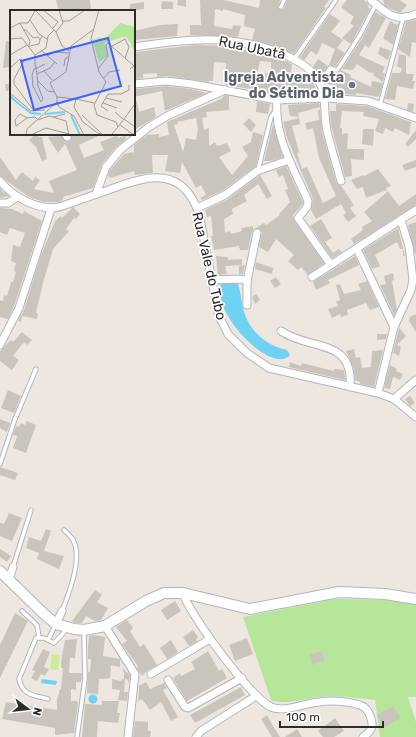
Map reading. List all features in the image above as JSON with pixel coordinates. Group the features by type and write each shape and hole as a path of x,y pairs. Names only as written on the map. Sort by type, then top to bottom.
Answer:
{"main road":[{"path":"0,571 56,624 84,632 105,626 146,601 164,593 183,593 250,609 339,592 385,594 416,599"}],"street":[{"path":"374,2 391,14 403,19 416,14"},
{"name":"Rua Ubatã","path":"135,47 186,40 218,40 258,47 295,58 307,68 320,84 324,98 327,131 341,181"},
{"path":"135,84 166,80 277,100 324,98 368,101 416,118"},
{"path":"96,194 106,167 120,150 149,127 167,116 225,90"},
{"path":"277,100 276,109 282,141 308,201 307,207 298,218 331,265"},
{"path":"197,208 225,195 257,171 289,160"},
{"name":"Rua Vale do Tubo","path":"51,209 60,208 96,194 145,178 164,178 182,186 197,208 210,280 219,316 227,333 259,363 269,368 378,393 394,399 416,417"},
{"path":"0,181 17,197 51,209 19,308 0,345"},
{"path":"0,203 8,203 17,197"},
{"path":"312,276 416,210"},
{"path":"378,393 394,327 411,290 413,280 409,246 401,220"},
{"path":"247,305 247,281 257,233"},
{"path":"357,248 394,327"},
{"path":"210,280 240,279 247,281"},
{"path":"281,331 294,338 334,349 347,363 351,376 350,387"},
{"path":"394,399 416,380"},
{"path":"9,580 13,567"},
{"path":"183,593 185,602 210,639 256,696 266,704 277,709 318,702 358,705 365,708 370,713 372,726 371,731 363,737"},
{"path":"56,624 62,611"},
{"path":"105,626 135,674 128,737"},
{"path":"151,674 210,639"},
{"path":"168,680 185,707 188,708 242,678"},
{"path":"196,737 201,731 256,696"}],"lane":[{"path":"281,7 284,0"},
{"path":"295,58 336,0"},
{"path":"320,84 330,68 337,70 340,66 360,35 374,2"},
{"path":"380,105 403,19"},
{"path":"257,171 271,117 276,109"},
{"path":"0,464 15,419 36,370"},
{"path":"13,567 31,510"},
{"path":"62,611 74,581 76,550 74,540 64,530"},
{"path":"22,611 37,625 39,637"},
{"path":"48,640 56,624"},
{"path":"39,637 54,643 57,642 68,628"},
{"path":"77,737 84,679 84,632"},
{"path":"39,637 33,642 19,679 22,688 26,693 48,699"}],"green space":[{"path":"336,599 385,600 416,605 416,697 408,697 416,722 416,737 380,737 375,700 327,696 289,702 277,702 271,700 243,617"},
{"path":"52,654 60,655 58,670 50,669"}],"water":[{"path":"227,281 238,284 244,312 250,326 255,332 273,345 287,350 290,355 281,359 270,357 245,338 234,325 225,310 220,296 221,284"},
{"path":"42,679 57,681 56,685 41,683"},
{"path":"91,695 95,695 97,699 95,703 91,703 89,701 89,697"}],"building":[{"path":"56,0 90,0 91,10 59,10"},
{"path":"178,0 186,0 186,7 177,5"},
{"path":"200,0 223,0 259,8 260,0 280,0 278,7 281,10 284,9 287,0 329,0 324,7 326,8 294,54 278,47 252,40 255,29 244,26 245,15 223,9 223,11 215,9 214,26 232,29 233,25 241,26 238,37 190,35 190,25 201,25"},
{"path":"347,0 364,0 369,5 368,7 370,9 351,44 342,38 354,26 350,23 354,17 341,7"},
{"path":"383,0 400,0 407,5 401,12 398,12 385,6"},
{"path":"162,1 173,2 173,9 161,9"},
{"path":"144,2 144,9 130,10 130,4"},
{"path":"375,12 386,18 369,48 365,45 359,55 385,67 382,73 385,73 383,82 373,75 374,73 369,72 357,64 353,70 342,69 363,37"},
{"path":"330,14 340,21 331,32 343,40 337,48 345,53 336,66 329,65 335,49 322,43 317,55 311,51 304,60 300,57"},
{"path":"416,20 416,43 412,42 410,57 398,49 406,22"},
{"path":"390,21 397,25 399,22 393,45 383,38"},
{"path":"178,24 177,36 135,40 135,31 160,25"},
{"path":"6,41 10,41 10,67 3,68"},
{"path":"195,45 228,46 275,56 292,64 290,82 304,81 304,78 311,78 318,93 277,95 225,85 226,63 214,62 213,81 209,82 167,76 157,77 157,73 143,74 143,78 136,79 136,52","holes":["260,61 271,62 271,73 257,74"]},
{"path":"380,47 391,51 388,60 378,54"},
{"path":"399,54 406,56 406,74 414,74 412,81 415,81 413,89 397,86 395,100 385,99 392,73 400,73 402,69 397,66"},
{"path":"318,59 328,66 321,76 313,67"},
{"path":"341,70 351,75 350,77 371,87 372,81 383,83 379,97 356,93 356,95 332,93 332,85 325,83 331,72 338,73"},
{"path":"5,84 10,84 10,90 6,91"},
{"path":"166,86 191,89 207,93 165,111 162,91 135,97 135,89"},
{"path":"225,95 229,96 229,110 206,112 207,117 202,118 204,130 209,128 209,146 215,142 217,146 227,143 231,151 219,157 232,175 248,156 242,147 251,142 253,132 263,135 256,166 222,191 202,200 200,198 206,195 201,185 196,188 182,162 180,173 165,171 168,155 152,155 153,173 135,175 134,171 110,178 108,175 110,170 124,154 133,152 134,154 134,145 147,135 159,134 159,137 169,135 167,122 221,99","holes":["196,118 198,129 196,140 186,138 183,152 174,125 178,124 177,122"]},
{"path":"137,101 139,112 154,107 156,117 135,129 135,102"},
{"path":"257,101 270,104 268,114 256,112"},
{"path":"319,103 320,107 298,113 299,117 290,116 288,105"},
{"path":"408,103 414,104 413,112 407,110"},
{"path":"336,104 367,106 411,122 409,135 395,128 393,132 385,128 383,134 375,131 379,119 363,116 364,112 342,111 340,128 342,128 342,134 348,133 347,149 364,149 364,160 351,159 352,176 345,177 331,125 330,111 336,111"},
{"path":"318,110 320,110 322,132 336,182 341,186 354,205 350,208 356,216 348,222 343,215 346,213 341,204 316,219 311,210 313,199 287,138 283,122 299,118 300,124 292,126 299,152 297,153 302,169 307,167 323,203 336,196 319,158 313,128 307,130 305,123 319,120"},
{"path":"249,118 256,125 251,132 243,124"},
{"path":"273,124 283,157 271,161 264,161"},
{"path":"363,129 374,129 373,146 362,144"},
{"path":"416,130 416,139 408,147 405,144"},
{"path":"35,135 42,137 47,159 42,161 36,147 29,140"},
{"path":"61,135 66,142 71,140 71,135 101,135 79,145 84,158 104,150 100,142 117,136 118,138 125,136 126,139 116,147 102,164 93,188 63,197 63,200 58,202 44,202 29,197 0,176 0,157 16,180 22,172 33,181 35,177 40,180 34,189 54,193 49,181 77,170 65,144 58,153 48,137"},
{"path":"416,160 416,167 405,171 402,165"},
{"path":"286,166 303,202 293,215 294,220 324,263 308,275 301,267 298,270 288,261 294,255 276,239 268,252 259,247 262,232 258,228 252,232 248,250 240,250 239,246 214,250 211,236 213,236 211,216 207,217 205,210 228,199 260,175 272,196 267,199 258,184 244,195 247,201 232,209 233,214 224,219 225,233 230,231 231,234 242,231 241,228 253,226 253,230 264,223 266,225 280,215 279,214 290,202 285,190 288,189 283,175 279,177 276,170"},
{"path":"378,169 391,186 386,188 387,190 366,198 363,187 357,189 351,180 364,176"},
{"path":"0,188 2,191 9,196 0,198"},
{"path":"388,191 399,206 416,194 416,205 354,244 351,239 363,230 362,227 372,221 364,212"},
{"path":"73,207 80,214 76,219 74,218 66,229 69,231 53,249 36,313 38,313 37,319 22,316 21,322 18,321 24,310 40,258 55,221 61,216 62,218"},
{"path":"0,208 12,209 23,214 24,211 42,221 14,306 8,319 0,317 0,300 3,301 4,295 7,296 16,272 14,271 16,263 11,261 13,245 20,247 25,233 10,228 7,235 0,232"},
{"path":"321,219 332,238 325,242 333,253 339,249 342,252 332,258 310,226"},
{"path":"416,222 416,254 415,254 408,225"},
{"path":"398,228 405,256 403,256 403,249 400,249 397,242 375,255 380,266 372,269 363,250"},
{"path":"216,256 228,257 228,260 242,259 242,265 225,266 227,274 218,275"},
{"path":"355,256 359,265 328,280 330,283 316,290 313,282"},
{"path":"256,262 273,268 272,274 255,269"},
{"path":"245,265 243,274 239,274 239,266"},
{"path":"393,273 394,280 392,281 397,310 394,315 380,285 386,284 384,276"},
{"path":"276,277 281,284 275,288 270,281"},
{"path":"367,281 379,307 370,310 366,303 347,310 348,315 341,317 340,314 332,318 328,309 338,306 336,302 340,300 336,285 340,284 344,294 361,290 358,284"},
{"path":"256,294 260,300 255,304 252,297"},
{"path":"416,314 416,332 409,321 410,317"},
{"path":"399,328 406,336 397,345 401,347 399,356 393,353"},
{"path":"22,332 32,340 27,345 24,342 13,356 19,360 12,370 0,361 0,351 11,340 13,342"},
{"path":"377,334 387,334 386,339 377,340"},
{"path":"354,349 356,358 360,357 362,368 371,367 372,351 383,350 374,387 360,384 360,382 355,380 354,369 346,351"},
{"path":"290,362 301,366 302,363 334,371 334,369 344,370 345,380 289,367"},
{"path":"390,365 397,369 396,371 403,374 400,380 393,377 390,389 384,388"},
{"path":"8,390 21,396 14,413 1,408"},
{"path":"410,396 415,403 410,406 405,399"},
{"path":"0,419 10,423 7,432 0,428"},
{"path":"27,421 36,425 26,453 13,448 17,436 13,435 16,426 19,427 21,423 25,425"},
{"path":"0,467 18,473 15,480 0,475"},
{"path":"9,513 22,518 12,541 0,536 0,523 4,524"},
{"path":"46,529 51,531 44,551 64,556 59,569 37,559 39,553 26,548 29,537 41,541"},
{"path":"0,549 11,556 7,562 0,557"},
{"path":"95,590 102,595 97,602 108,608 101,620 95,621 86,616 82,623 75,623 72,621"},
{"path":"175,601 181,611 167,620 161,610"},
{"path":"15,613 28,621 0,678 0,645"},
{"path":"127,620 133,628 130,631 140,647 144,644 157,665 148,670 142,676 137,668 138,666 122,644 127,641 116,627"},
{"path":"193,630 198,637 196,639 197,641 189,646 183,637"},
{"path":"93,635 105,637 103,656 120,659 120,667 111,665 110,678 99,679 98,694 87,693 88,672 90,672 91,659 88,659 89,636"},
{"path":"247,638 253,654 235,661 229,645"},
{"path":"77,639 75,658 70,658 69,673 82,673 81,682 76,682 76,690 71,689 71,701 77,701 78,703 74,733 55,735 55,728 2,719 6,702 57,710 57,700 61,689 63,668 61,668 61,661 65,640"},
{"path":"171,640 178,652 167,659 160,648"},
{"path":"43,649 50,652 44,667 49,669 45,676 41,674 37,681 31,678 35,671 32,670"},
{"path":"208,651 219,671 222,669 227,678 187,701 173,678 180,673 181,676 195,669 191,662"},
{"path":"322,651 325,661 312,665 309,655"},
{"path":"122,668 130,675 129,683 127,679 124,679"},
{"path":"112,679 121,681 122,679 125,679 124,692 128,692 127,701 118,700 120,690 112,689"},
{"path":"146,682 150,689 164,683 167,688 163,690 178,717 171,721 161,702 150,710 142,699 138,701 139,686"},
{"path":"241,687 245,695 195,723 190,715"},
{"path":"102,701 119,701 117,713 120,713 118,723 98,721 97,737 82,737 85,704 102,705"},
{"path":"393,706 400,718 383,728 377,715"},
{"path":"267,715 280,737 272,737 261,719"},
{"path":"335,718 344,731 334,737 323,737 318,731"},
{"path":"135,721 148,722 148,731 151,731 150,737 133,737"},
{"path":"297,729 302,737 285,737"}],"place":[{"name":"Igreja Adventista do Sétimo Dia","path":"352,85"}]}
